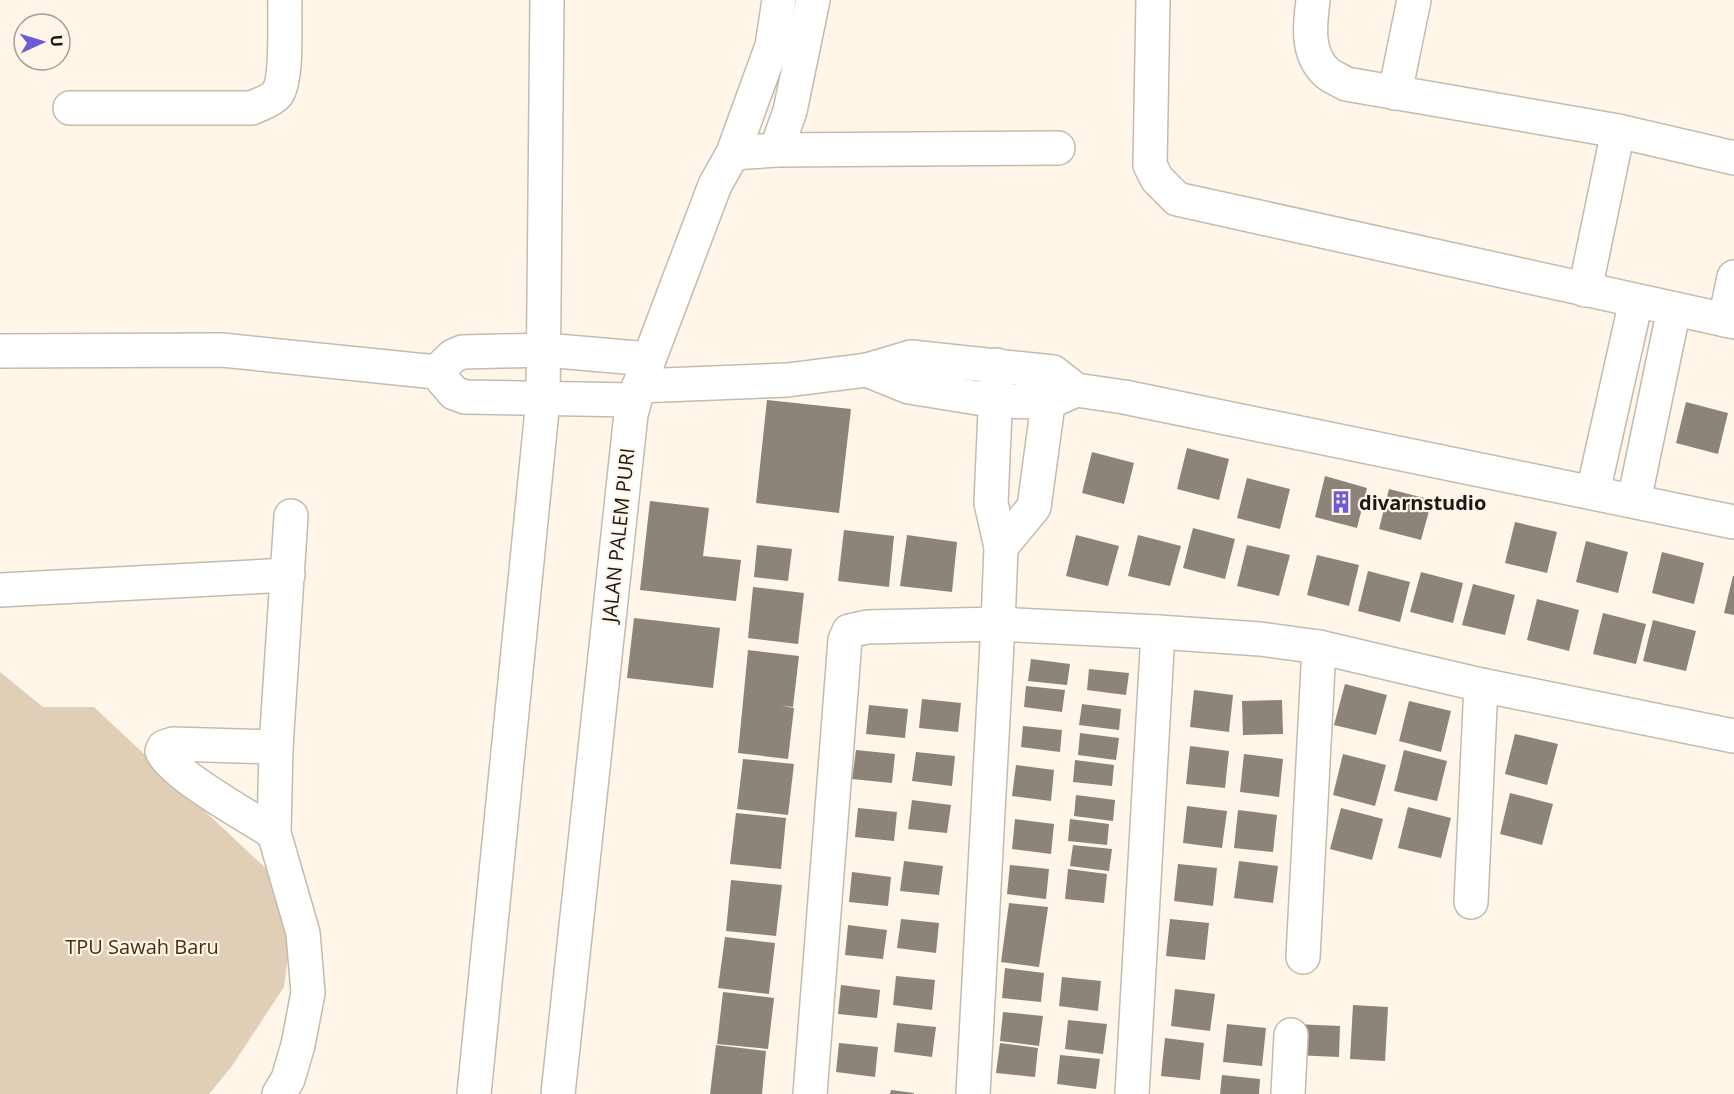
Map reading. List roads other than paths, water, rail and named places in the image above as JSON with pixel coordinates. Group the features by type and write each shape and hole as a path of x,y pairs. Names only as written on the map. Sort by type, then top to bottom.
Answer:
{"street":[{"path":"70,108 252,108 266,101 277,94 283,80 285,0"},
{"path":"474,1094 543,400 547,0"},
{"name":"JALAN PALEM PURI","path":"558,1094 641,381 714,185 733,153 772,46 779,0"},
{"path":"776,150 790,111 813,0"},
{"path":"1153,0 1150,165 1156,179 1177,200 1729,321 1734,277"},
{"path":"1313,0 1310,32 1316,59 1326,73 1346,84 1618,131 1734,158"},
{"path":"1395,93 1414,0"},
{"path":"1584,290 1618,131"},
{"path":"733,153 776,150 1058,148"},
{"path":"1593,492 1636,301"},
{"path":"1634,501 1674,309"},
{"path":"0,351 222,350 435,372 454,393 465,398 543,400 641,381 777,381 867,370 911,357 996,365 1059,388 1124,397 1734,522"},
{"path":"435,372 453,356 462,352 544,350 641,381"},
{"path":"974,1094 999,624 1001,547 991,503 996,365"},
{"path":"867,370 909,387 996,401 1059,388"},
{"path":"1001,547 1035,507 1059,388"},
{"path":"279,1094 288,1079 293,1062 308,993 303,933 274,833 276,747 291,516"},
{"path":"0,590 288,575"},
{"path":"810,1094 845,640 849,631 867,627 999,624 1260,639 1319,647 1481,685 1734,736"},
{"path":"1132,1094 1158,632"},
{"path":"1303,957 1319,647"},
{"path":"1471,902 1481,685"},
{"path":"274,833 202,787 175,767 164,757 162,751 164,747 173,744 276,747"},
{"path":"1288,1094 1291,1035"}],"place":[{"name":"divarnstudio","path":"1341,502"}],"park label":[{"name":"TPU Sawah Baru","path":"142,946"}]}
